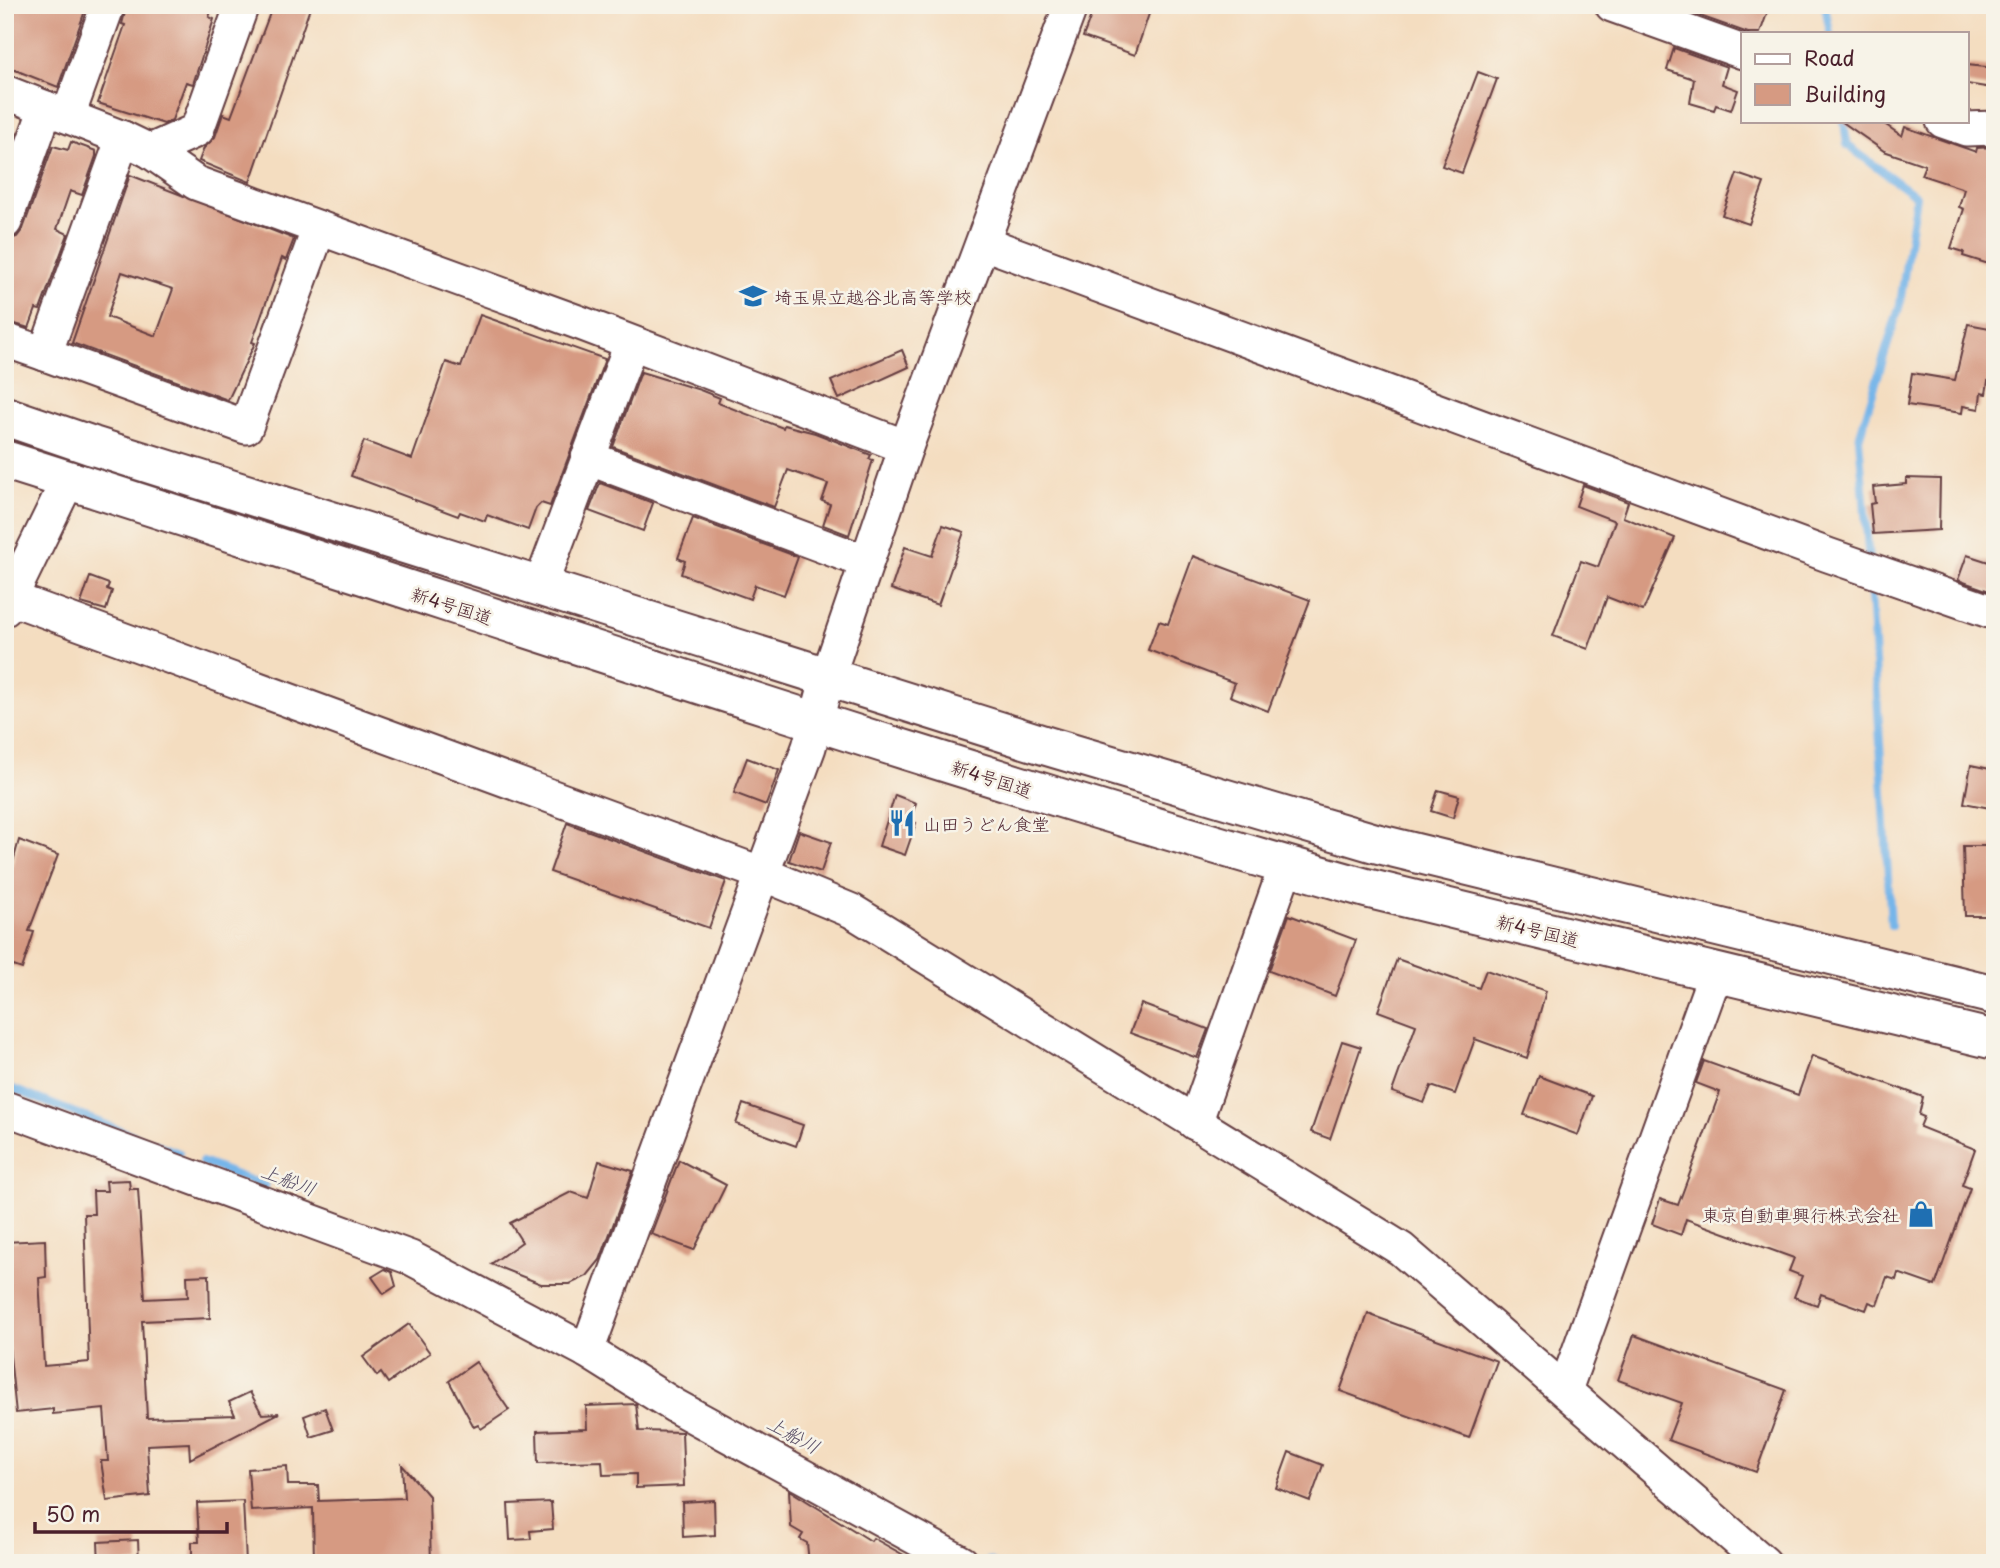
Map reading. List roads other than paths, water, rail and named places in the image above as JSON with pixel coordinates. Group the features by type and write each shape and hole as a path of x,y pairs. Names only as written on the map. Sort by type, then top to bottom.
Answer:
{"highway":[{"path":"5,416 1047,746 1375,843 1995,995"},
{"name":"新4号国道","path":"5,460 816,722 1286,866 1714,974 1995,1041"}],"street":[{"path":"5,222 108,5"},
{"path":"136,145 197,130 243,5"},
{"path":"591,1338 763,874 906,447 1071,5"},
{"path":"1612,5 1741,51"},
{"path":"5,92 136,145 196,183 906,447"},
{"path":"1946,122 1966,129 1995,128"},
{"path":"45,354 136,145"},
{"path":"5,340 246,427 319,228"},
{"path":"984,243 1995,613"},
{"path":"540,587 631,344"},
{"path":"587,458 866,562"},
{"path":"68,480 7,604 763,874 852,911 1401,1249 1765,1563"},
{"path":"1195,1124 1286,866"},
{"path":"1565,1390 1714,974"},
{"path":"5,1108 411,1258 591,1338 675,1406 962,1563"}],"waterway":[{"path":"1825,5 1830,32"},
{"path":"1844,122 1847,145 1916,196 1900,304 1859,438 1869,562"},
{"path":"1870,578 1891,925"},
{"name":"上船川","path":"5,1086 179,1153"},
{"name":"上船川","path":"202,1162 265,1186"}],"place":[{"name":"埼玉県立越谷北高等学校","path":"753,296"},
{"name":"山田うどん食堂","path":"902,823"},
{"name":"東京自動車興行株式会社","path":"1921,1214"}]}
